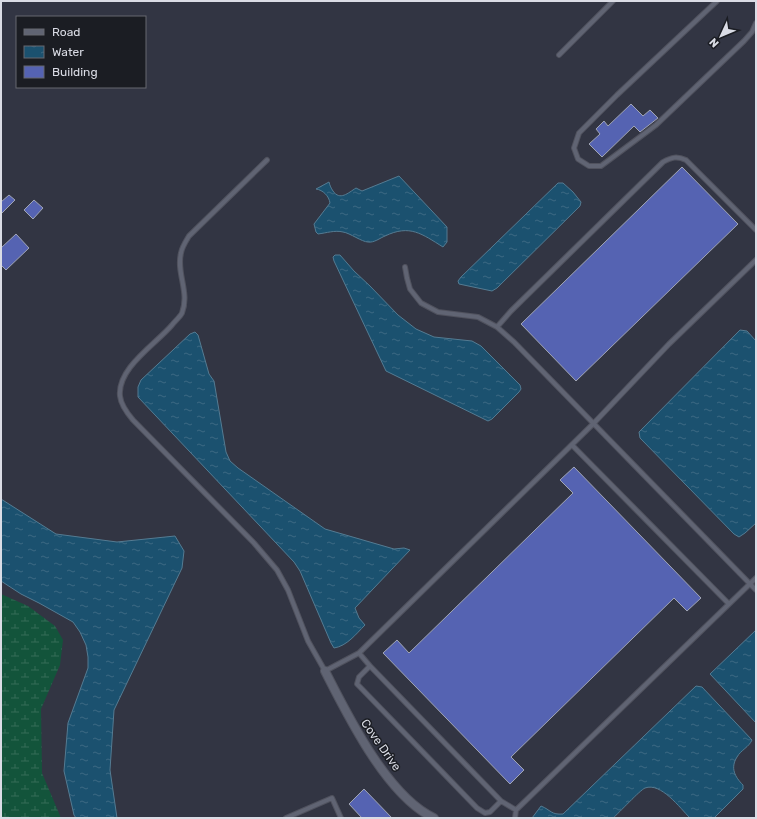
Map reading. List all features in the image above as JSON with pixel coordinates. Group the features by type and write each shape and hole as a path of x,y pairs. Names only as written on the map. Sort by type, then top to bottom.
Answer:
{"street":[{"name":"Cove Drive","path":"325,671 351,723 381,768 416,808 432,818"}],"lane":[{"path":"559,55 613,1"},
{"path":"717,1 617,94 579,133 574,148 578,158 589,166 602,166 629,146 656,125 744,41 752,32 756,22"},
{"path":"497,327 521,301 663,162 671,157 679,157 686,160 756,230"},
{"path":"267,160 189,236 181,252 180,270 186,294 182,314 167,331 140,356 122,379 120,396 123,407 133,420 254,543 277,570 288,590 308,641 325,671 359,653 572,445 670,344 756,260"},
{"path":"405,267 410,289 422,303 438,312 478,317 497,327 514,342 756,590"},
{"path":"572,445 729,604"},
{"path":"515,818 516,810 756,578"},
{"path":"359,653 502,800 516,810"},
{"path":"370,666 359,677 357,684 443,774 477,808 485,813 490,812 502,800"},
{"path":"286,818 332,798 340,818"}],"green space":[{"path":"1,594 28,606 55,626 63,640 60,665 41,709 42,773 61,818 1,818"}],"water":[{"path":"399,176 447,227 447,242 443,247 429,238 416,232 409,231 394,232 370,242 365,242 340,231 318,234 316,232 314,224 330,203 325,194 316,189 329,182 333,191 341,196 356,188 362,191"},
{"path":"558,183 563,183 573,192 581,202 580,206 497,288 492,291 459,284 458,281 461,277"},
{"path":"335,255 340,255 398,315 416,329 434,337 472,341 481,346 520,385 521,389 519,392 492,419 488,421 386,371 334,261 333,257"},
{"path":"740,330 747,331 756,341 756,523 739,537 734,534 640,438 639,432"},
{"path":"195,332 198,335 209,374 214,381 226,452 230,461 325,529 394,549 404,548 410,550 355,608 359,618 365,625 351,639 339,647 334,648 331,643 300,571 294,562 138,397 138,387 141,380 190,334"},
{"path":"1,499 56,534 117,542 175,536 184,551 182,568 114,710 110,770 117,818 76,818 74,815 64,771 68,723 88,668 86,645 73,622 21,594 1,581"},
{"path":"756,630 756,723 710,674"},
{"path":"696,686 702,687 752,740 739,755 734,765 734,772 743,785 743,789 714,818 690,818 664,792 651,787 642,790 613,818 532,818 541,806 553,813 563,814"}],"building":[{"path":"631,104 643,116 650,110 658,118 640,132 634,126 602,157 589,144 600,134 596,129 604,121 608,126"},
{"path":"682,167 738,224 576,381 521,324"},
{"path":"9,195 15,200 1,214 1,202"},
{"path":"34,200 43,208 33,219 24,210"},
{"path":"16,234 29,248 6,270 1,265 1,248"},
{"path":"574,467 701,598 687,611 674,598 511,757 524,770 510,784 383,653 397,640 409,653 573,493 560,480"},
{"path":"364,789 392,818 362,818 349,804"}]}
